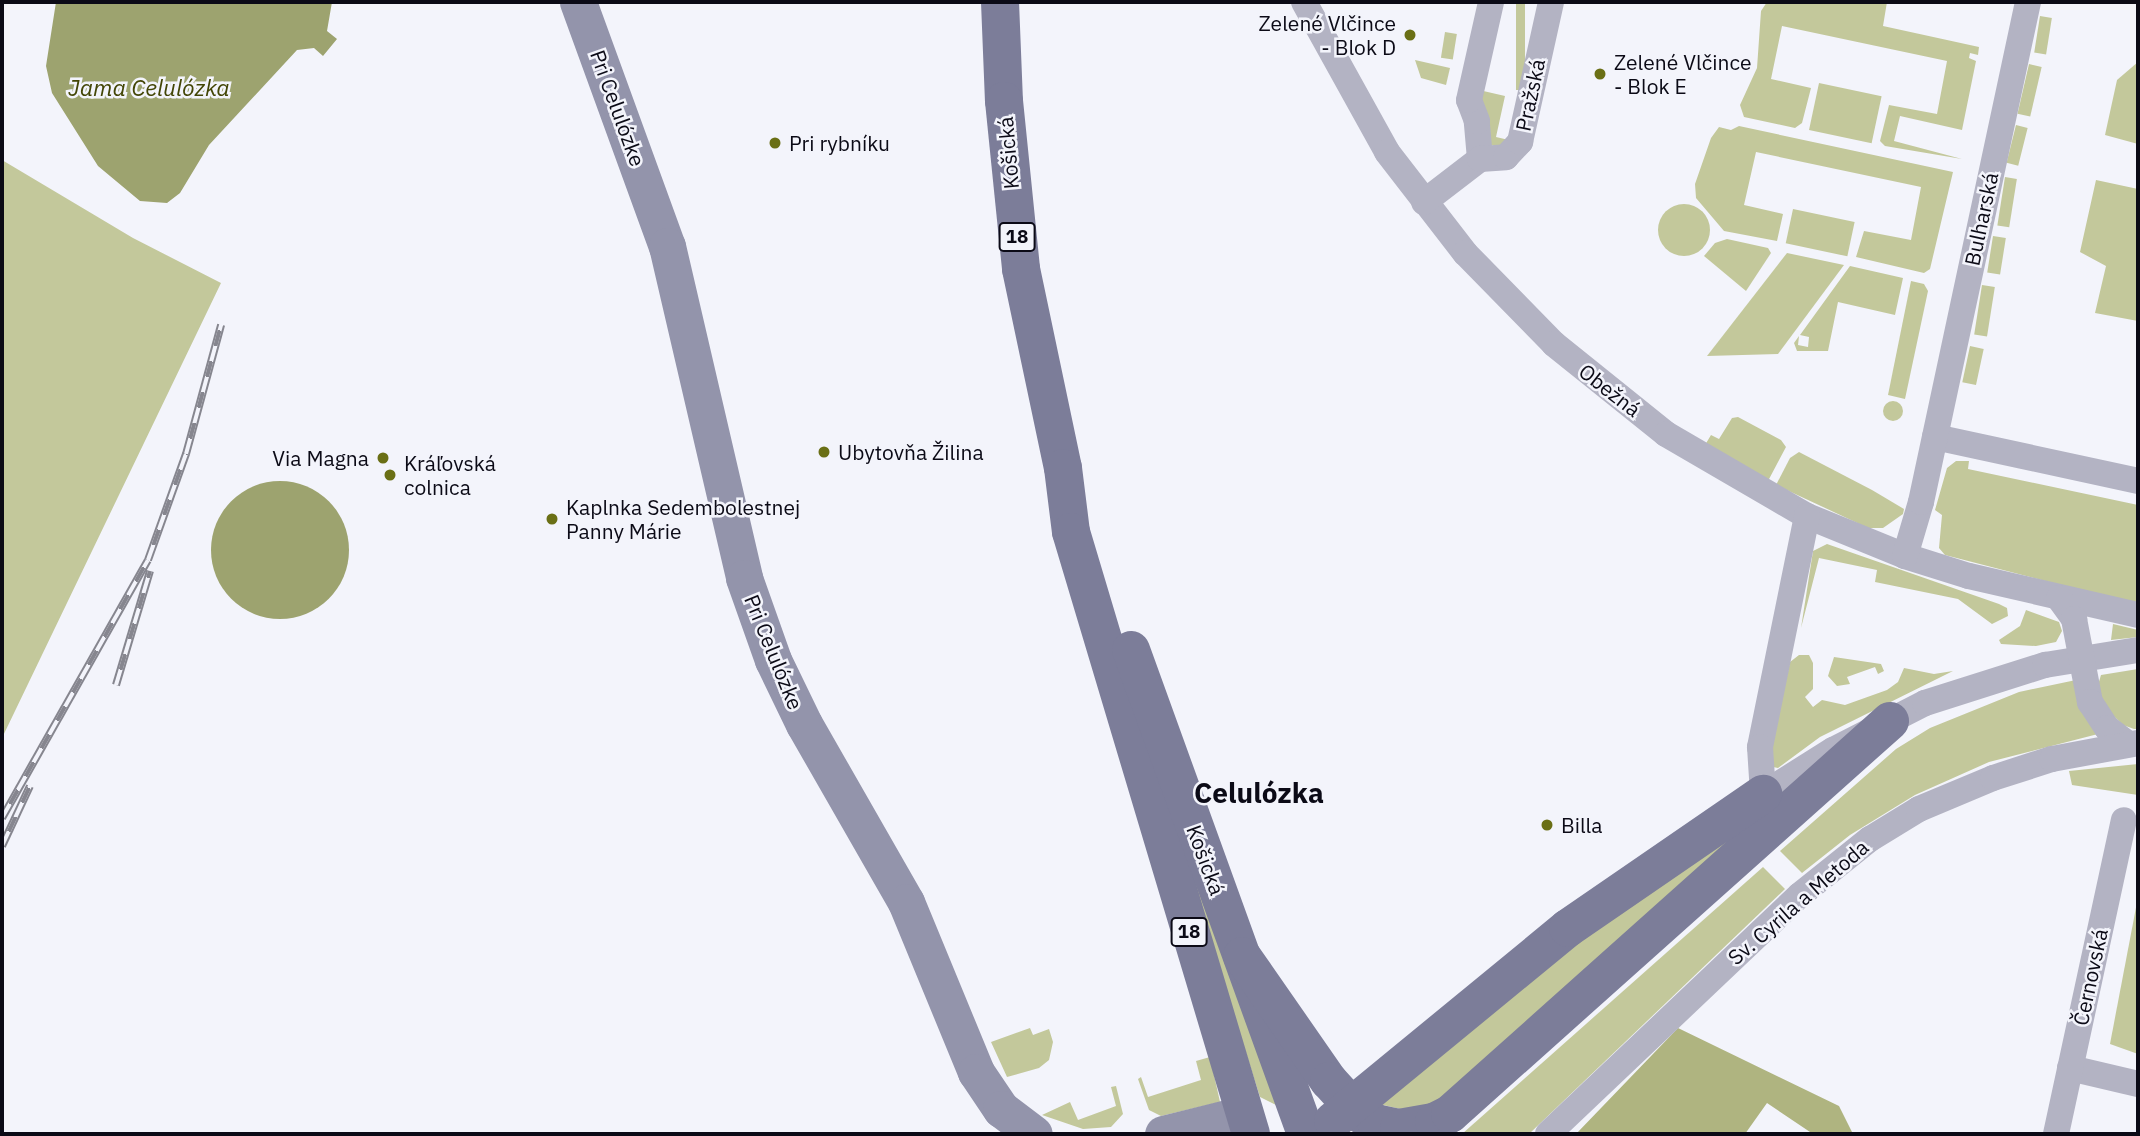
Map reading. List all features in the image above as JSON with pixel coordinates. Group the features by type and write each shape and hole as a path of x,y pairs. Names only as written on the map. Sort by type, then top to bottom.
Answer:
{"main road":[{"name":"Košická","path":"1000,2 1006,126 1019,256 1037,362 1063,468 1070,532 1248,1124"},
{"name":"Košická","path":"1063,468 1093,527 1134,661 1242,956 1303,1134"},
{"path":"1242,956 1329,1081 1358,1113 1399,1128 1434,1122 1450,1114 1890,721"},
{"path":"1319,1134 1409,1054 1568,928 1763,794"},
{"path":"1248,1124 1269,1115 1303,1134"}],"street":[{"name":"Pri Celulózke","path":"578,2 667,246 744,578 773,660 804,724 906,902 976,1072 1001,1109 1034,1134"},
{"name":"Obežná","path":"1304,2 1350,91 1424,202 1508,299 1596,382 1676,441 1807,516 1905,556 2059,598 2138,615"},
{"path":"1480,159 1477,121 1469,100 1490,2"},
{"name":"Pražská","path":"1424,202 1480,159 1506,157 1520,142 1550,2"},
{"name":"Bulharská","path":"1905,556 1935,436 2028,2"},
{"path":"1935,436 2138,481"},
{"path":"1807,516 1759,747 1763,794 1890,721 1975,685 2082,658 2138,650"},
{"path":"2059,598 2074,619 2090,702 2106,728 2133,744"},
{"name":"Sv. Cyrila a Metoda","path":"1548,1134 1800,895 1870,839 1919,809 1993,778 2052,759 2133,744"},
{"name":"Černovská","path":"2056,1134 2124,820"},
{"path":"2070,1068 2138,1084"},
{"path":"1163,1134 1248,1124"}],"shaded area":[{"path":"1516,2 1525,2 1525,90 1516,90"},
{"path":"1767,2 1887,2 1883,26 1979,47 1978,55 1970,53 1969,58 1976,61 1962,130 1900,116 1894,141 1962,159 1885,146 1880,141 1889,105 1937,114 1947,61 1782,26 1771,79 1811,88 1802,123 1795,128 1744,117 1740,105 1757,68 1761,11"},
{"path":"2040,16 2052,18 2046,54 2034,53"},
{"path":"1445,32 1457,34 1453,60 1441,58"},
{"path":"1415,60 1450,68 1446,85 1421,78"},
{"path":"2138,62 2138,144 2105,135 2117,80"},
{"path":"2029,64 2042,67 2030,117 2018,114"},
{"path":"1819,83 1882,96 1872,143 1809,130"},
{"path":"1479,90 1505,96 1496,137 1513,141 1498,146 1485,144"},
{"path":"2016,125 2028,128 2018,166 2007,163"},
{"path":"1739,126 1953,172 1930,269 1924,273 1856,257 1864,231 1911,240 1921,187 1756,152 1744,205 1783,214 1777,241 1724,231 1696,198 1695,184 1711,138 1719,127 1731,130"},
{"path":"2,160 133,238 221,283 2,738"},
{"path":"2005,177 2017,179 2009,227 1997,225"},
{"path":"2096,180 2138,189 2138,321 2095,313 2106,266 2080,252"},
{"path":"1684,204 1694,206 1702,212 1708,220 1708,240 1702,248 1694,254 1684,256 1674,254 1666,248 1660,240 1658,230 1660,220 1666,212 1674,206"},
{"path":"1793,209 1855,222 1847,256 1786,243"},
{"path":"1993,236 2006,238 2000,275 1987,273"},
{"path":"1727,239 1768,248 1771,253 1746,291 1704,256 1715,243"},
{"path":"1787,253 1844,265 1778,354 1707,356"},
{"path":"1850,266 1903,278 1895,315 1838,302 1828,351 1797,351 1794,343 1799,336 1798,345 1808,347 1809,337 1800,335"},
{"path":"1911,281 1924,284 1928,291 1905,399 1888,395"},
{"path":"1982,285 1995,287 1987,336 1974,334"},
{"path":"1970,346 1984,349 1976,385 1962,382"},
{"path":"1889,401 1897,401 1903,411 1897,421 1889,421 1883,415 1883,407"},
{"path":"1738,417 1781,440 1786,447 1768,481 1705,445 1711,435 1719,439 1732,418"},
{"path":"1799,452 1904,509 1903,514 1883,528 1868,528 1776,485 1790,458"},
{"path":"1956,461 1969,461 1968,469 2138,505 2138,605 1945,555 1939,548 1942,515 1935,510 1947,468"},
{"path":"1827,544 1999,604 2007,608 2008,616 1992,624 1958,599 1875,582 1877,570 1819,558 1801,628 1813,551"},
{"path":"2026,610 2059,622 2062,631 2056,642 2036,646 2001,644 1999,640 2020,626"},
{"path":"2113,624 2138,630 2138,637 2111,640"},
{"path":"1799,655 1809,655 1813,663 1813,689 1805,697 1813,707 1822,700 1845,705 1887,690 1898,682 1904,668 1934,674 1953,671 1820,737 1778,768 1773,767 1772,746 1790,662"},
{"path":"1834,657 1881,664 1884,671 1878,674 1875,667 1847,677 1850,684 1837,686 1828,676"},
{"path":"2138,669 2138,729 2134,729 2123,725 2104,707 2098,685 2101,675"},
{"path":"2076,680 2098,734 1989,762 1915,795 1850,835 1802,873 1780,851 1896,749 1930,728 2019,692"},
{"path":"2138,764 2138,795 2072,785 2069,771"},
{"path":"1168,807 1280,1107 1260,1097"},
{"path":"1734,831 1744,841 1426,1115 1379,1104 1573,943"},
{"path":"1763,867 1785,889 1529,1134 1462,1134"},
{"path":"2138,897 2138,1054 2110,1044"},
{"path":"1030,1028 1033,1035 1049,1029 1053,1042 1049,1060 1039,1068 1007,1077 991,1042"},
{"path":"1678,1028 1839,1106 1853,1134 1813,1134 1767,1103 1745,1134 1576,1134"},
{"path":"1210,1057 1220,1102 1161,1116 1149,1110 1138,1079 1141,1077 1148,1097 1201,1080 1196,1061"},
{"path":"1116,1086 1123,1114 1111,1127 1083,1129 1042,1115 1070,1102 1078,1120 1116,1106 1111,1087"}],"water":[{"name":"Jama Celulózka","path":"56,2 332,2 327,31 337,39 323,56 314,48 297,50 209,145 180,193 167,203 140,201 98,166 52,93 46,66"},
{"path":"280,481 306,486 329,501 344,524 349,550 344,576 329,599 306,614 280,619 254,614 231,599 216,576 211,550 216,524 231,501 254,486"}],"railway":[{"path":"2,818 148,560 186,454 221,325"},
{"path":"116,685 150,571"},
{"path":"2,846 30,786"}],"place":[{"name":"Zelené Vlčince - Blok D","path":"1410,35"},
{"name":"Zelené Vlčince - Blok E","path":"1600,74"},
{"name":"Pri rybníku","path":"775,143"},
{"name":"Ubytovňa Žilina","path":"824,452"},
{"name":"Via Magna","path":"383,458"},
{"name":"Kráľovská colnica","path":"390,475"},
{"name":"Kaplnka Sedembolestnej Panny Márie","path":"552,519"},
{"name":"Billa","path":"1547,825"}],"district":[{"name":"Celulózka","path":"1259,793"}]}
